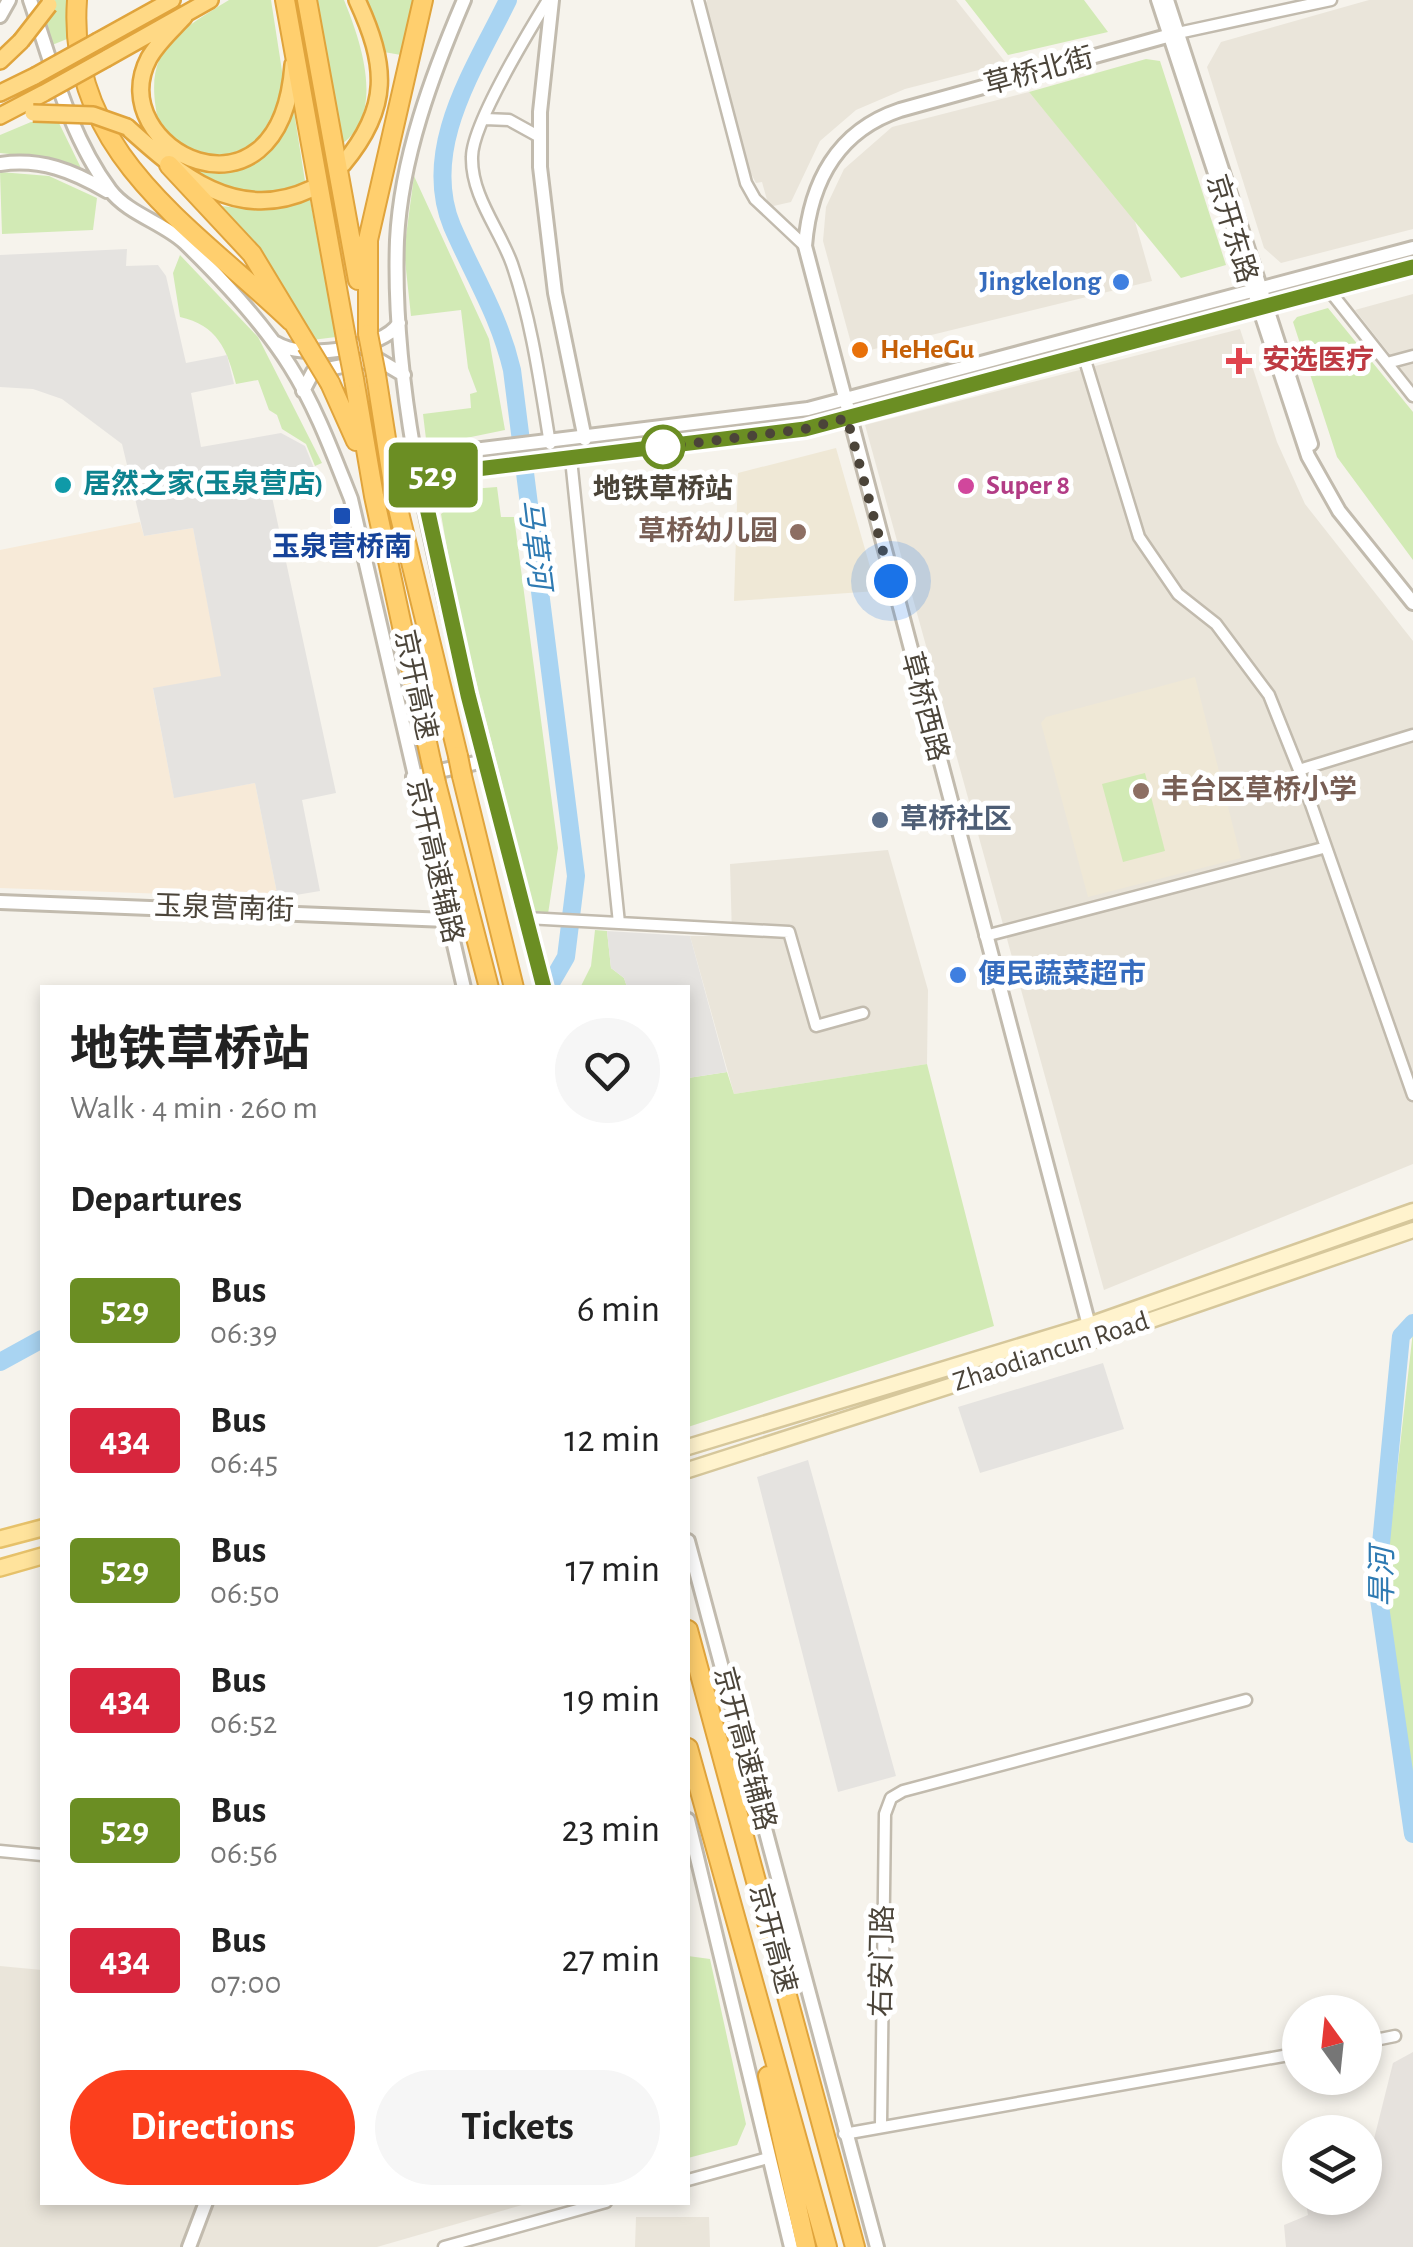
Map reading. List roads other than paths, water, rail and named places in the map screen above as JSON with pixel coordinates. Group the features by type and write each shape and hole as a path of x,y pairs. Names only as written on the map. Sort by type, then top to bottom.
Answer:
{"highway":[{"path":"77,0 75,32 80,70 104,132 152,192 290,321"},
{"path":"0,93 172,0"},
{"path":"0,116 210,0"},
{"path":"184,17 148,60 143,98 156,133 183,157 200,162 236,162 271,140 290,102 294,51 286,0"},
{"path":"307,0 368,334"},
{"path":"344,164 374,122 381,88 377,52 357,0"},
{"path":"368,334 368,240 423,0"},
{"path":"416,32 431,0"},
{"path":"0,61 51,3"},
{"name":"京开高速","path":"294,51 374,496 436,782 488,985"},
{"path":"0,126 33,113 93,114 127,128 168,165 252,254 330,382 352,427 374,496"},
{"path":"168,165 205,190 232,198 261,202 292,198 311,189"},
{"name":"京开高速","path":"368,334 395,496 513,985"},
{"name":"京开高速","path":"690,1637 855,2247"},
{"name":"京开高速","path":"690,1755 827,2247"},
{"path":"724,1761 764,1819"},
{"path":"755,1996 773,2110 806,2247"}],"main road":[{"name":"Zhaodiancun Road","path":"690,1446 1091,1333 1413,1211"},
{"name":"Zhaodiancun Road","path":"690,1469 1091,1333 1413,1230"},
{"path":"0,1539 40,1529"},
{"path":"0,1568 40,1557"}],"street":[{"path":"0,16 9,0"},
{"path":"30,0 76,134 114,195"},
{"path":"464,0 419,122 404,185 398,238 404,375 416,457 484,761 543,985"},
{"path":"547,444 537,358 511,261 490,221 472,164 475,142 485,119 550,0"},
{"path":"550,0 538,136 547,245 585,438"},
{"path":"698,0 746,184 755,200 804,246"},
{"name":"京开东路","path":"1158,0 1174,34"},
{"name":"京开东路","path":"1167,0 1174,34 1296,426 1319,479 1413,603"},
{"path":"1174,34 1331,0"},
{"name":"草桥北街","path":"900,110 1174,34"},
{"name":"草桥西路","path":"900,110 864,126 838,150 816,185 804,246 1091,1333"},
{"path":"485,119 508,120 538,136"},
{"name":"京开高速辅路","path":"0,164 17,161 68,168 181,239 266,336 303,391 351,498 463,985"},
{"path":"416,457 502,450 781,414 1413,248"},
{"path":"420,476 805,429 1413,267"},
{"path":"1329,290 1413,396"},
{"name":"京开东路","path":"1261,307 1320,464 1348,509 1413,588"},
{"path":"266,336 297,354 384,340 400,322"},
{"path":"1084,356 1139,536 1178,594 1216,624 1270,694 1413,1095"},
{"path":"1387,363 1413,356"},
{"path":"303,391 313,372 377,358 404,375"},
{"path":"571,459 619,923"},
{"path":"1298,770 1413,735"},
{"path":"413,777 484,761"},
{"path":"985,936 1322,848"},
{"name":"玉泉营南街","path":"0,902 448,920"},
{"path":"526,918 789,932 816,1026 863,1014"},
{"name":"京开高速辅路","path":"690,1548 876,2247"},
{"name":"右安门路","path":"882,2124 885,1814 891,1798 903,1791 1246,1700"},
{"path":"690,1828 791,2247"},
{"path":"0,1852 40,1855"},
{"path":"1382,2039 1395,2036"},
{"path":"844,2134 882,2124 1282,2056"},
{"path":"690,2179 768,2158"},
{"path":"189,2247 205,2205"},
{"path":"444,2247 595,2205"}],"waterway":[{"name":"马草河","path":"508,0 456,109 443,167 444,197 452,226 493,314 512,370 576,876 566,957 550,985"},
{"name":"旱河","path":"1413,1323 1401,1336 1377,1585 1413,1834"},
{"name":"马草河","path":"0,1362 40,1340"}],"place":[{"name":"Jingkelong","path":"1121,282"},
{"name":"HeHeGu","path":"860,350"},
{"name":"安选医疗","path":"1239,361"},
{"name":"地铁草桥站","path":"663,447"},
{"name":"居然之家(玉泉营店)","path":"63,485"},
{"name":"Super 8","path":"966,486"},
{"name":"玉泉营桥南","path":"342,516"},
{"name":"草桥幼儿园","path":"798,532"},
{"name":"丰台区草桥小学","path":"1141,791"},
{"name":"草桥社区","path":"880,820"},
{"name":"便民蔬菜超市","path":"958,975"}]}
